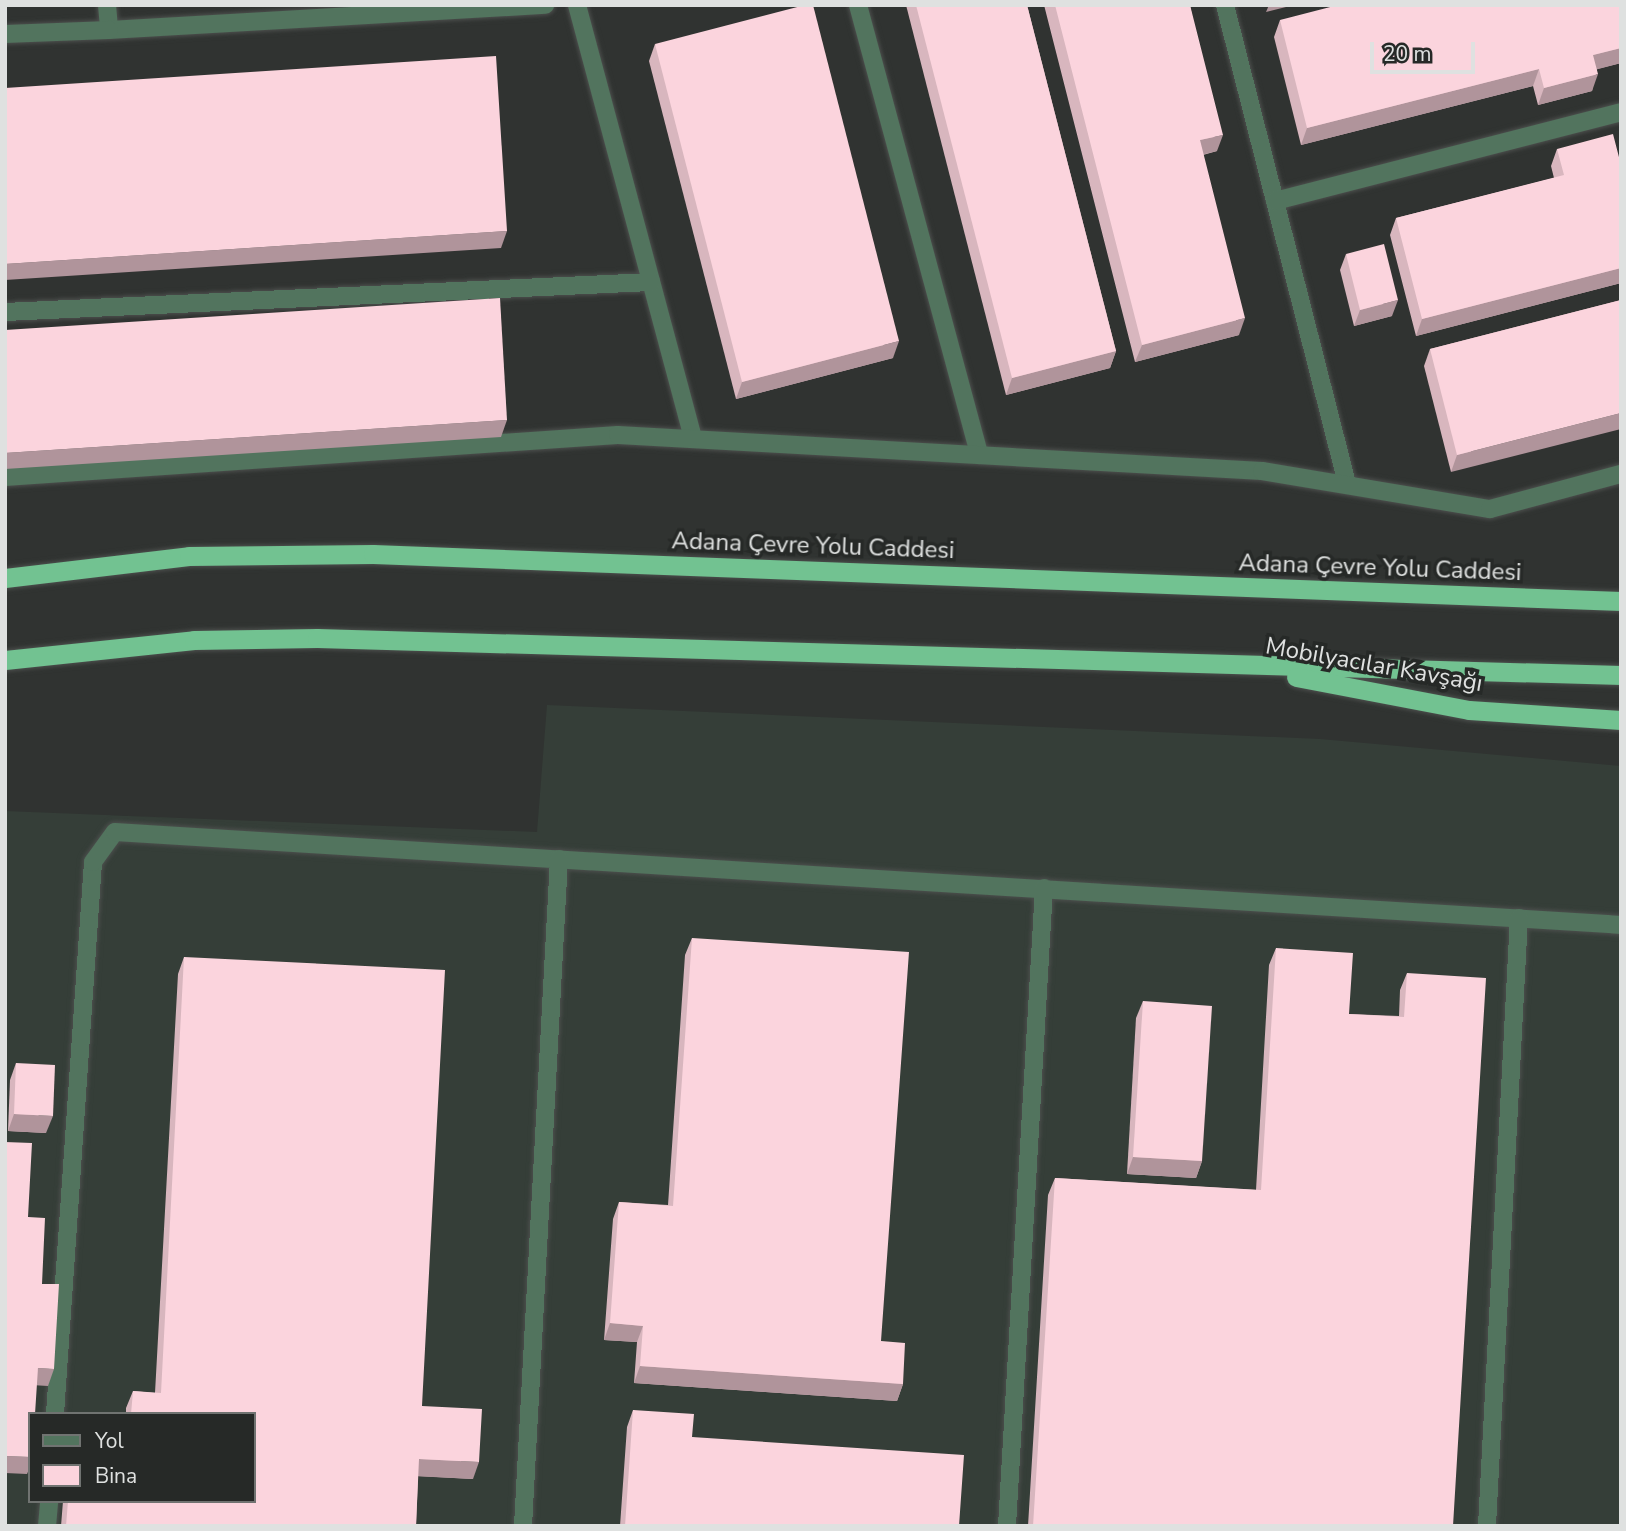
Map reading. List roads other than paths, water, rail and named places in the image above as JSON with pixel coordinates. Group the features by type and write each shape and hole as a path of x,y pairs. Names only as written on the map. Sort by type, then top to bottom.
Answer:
{"highway":[{"name":"Adana Çevre Yolu Caddesi","path":"5,578 189,556 373,554 1621,601"},
{"path":"5,660 194,640 317,638 1243,667"},
{"name":"Mobilyacılar Kavşağı","path":"1243,667 1621,675"},
{"name":"Mobilyacılar Kavşağı","path":"1243,667 1469,710 1621,720"}],"street":[{"path":"107,5 109,30"},
{"path":"5,34 545,5"},
{"path":"577,5 693,439"},
{"path":"858,5 979,455"},
{"path":"1225,5 1347,485"},
{"path":"1275,201 1621,112"},
{"path":"5,312 651,282"},
{"path":"5,477 618,435 1262,471 1490,509 1621,474"},
{"path":"55,1412 93,862 115,832 1621,925"},
{"path":"523,1526 558,859"},
{"path":"1007,1526 1044,888"},
{"path":"1487,1526 1519,918"},
{"path":"47,1526 49,1503"}]}
